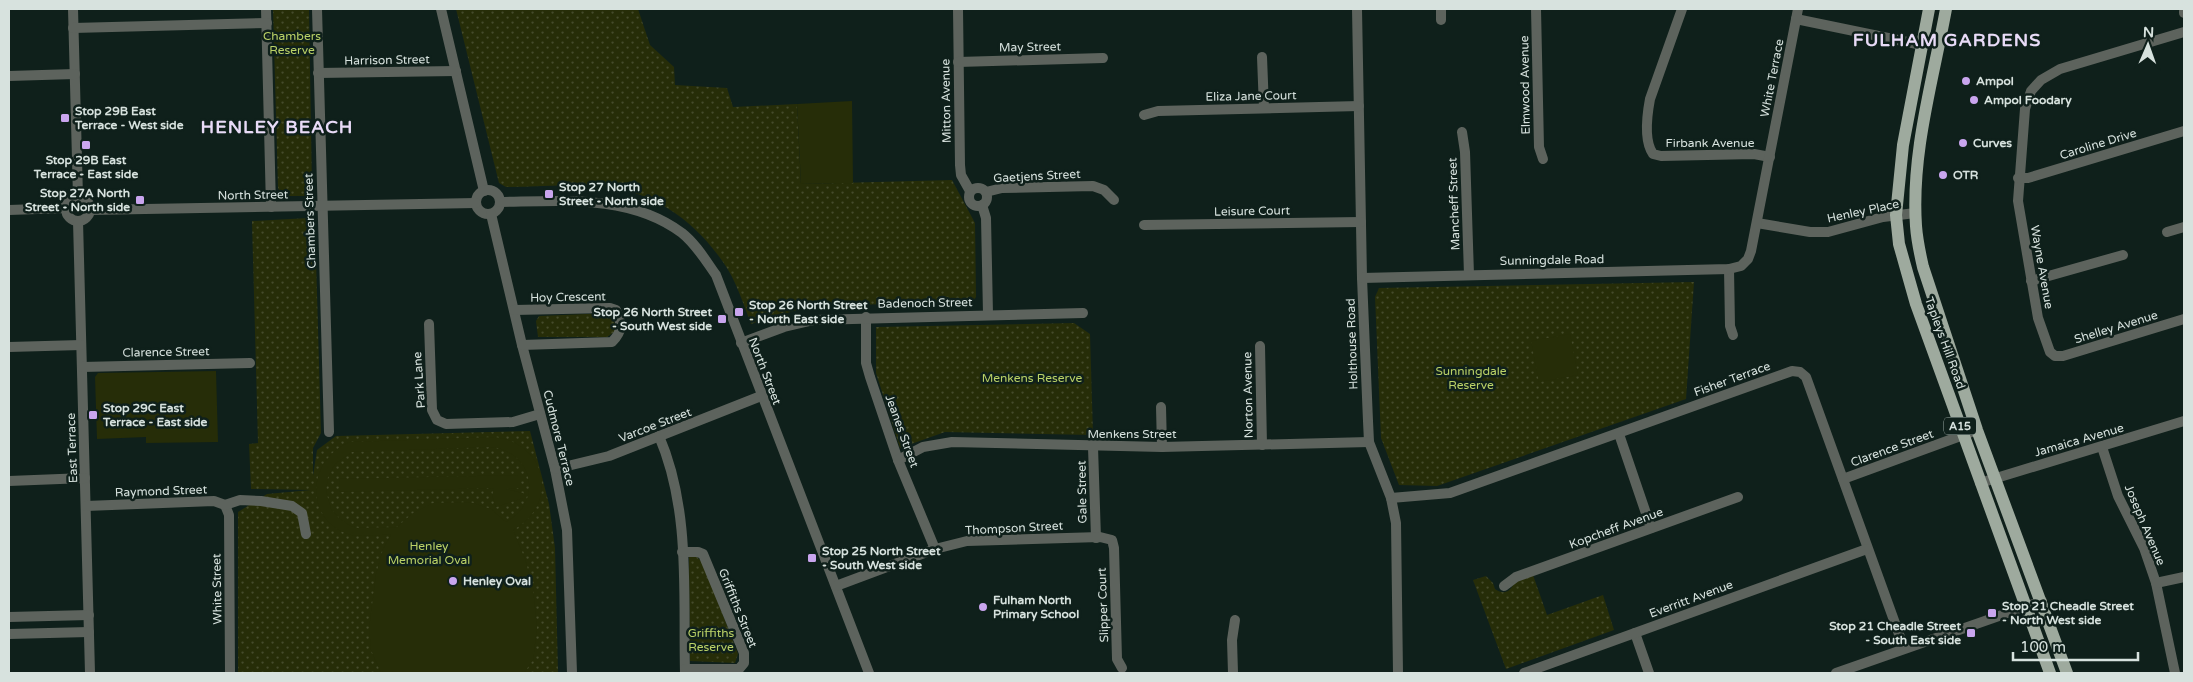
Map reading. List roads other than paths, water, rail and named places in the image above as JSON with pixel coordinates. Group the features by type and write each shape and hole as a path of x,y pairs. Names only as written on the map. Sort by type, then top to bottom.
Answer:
{"main road":[{"name":"Tapleys Hill Road","path":"1929,9 1903,145 1896,215 1899,244 1905,270 1963,435 2050,673"},
{"name":"Tapleys Hill Road","path":"1946,9 1921,134 1915,213 1918,242 1923,267 1977,430 2042,601 2066,673"}],"street":[{"path":"73,9 78,197"},
{"path":"266,9 271,207"},
{"name":"Chambers Street","path":"316,9 329,432"},
{"path":"441,9 484,190"},
{"name":"Mitton Avenue","path":"958,9 961,175 970,191"},
{"name":"Holthouse Road","path":"1357,9 1362,278 1369,442 1391,498 1396,523 1398,673"},
{"path":"1441,9 1441,20"},
{"name":"Elmwood Avenue","path":"1536,9 1539,147 1543,160"},
{"name":"Firbank Avenue","path":"1682,9 1650,99 1648,110 1649,148 1653,154 1661,156 1754,154 1770,157"},
{"path":"1797,14 1922,45"},
{"name":"White Terrace","path":"1741,266 1748,259 1758,223 1797,14"},
{"path":"73,28 267,23"},
{"name":"Wayne Avenue","path":"2055,356 2050,352 2038,318 2018,201 2018,178 2025,110 2031,92 2041,80 2070,65 2184,32"},
{"path":"1262,57 1264,108"},
{"name":"May Street","path":"958,62 1103,58"},
{"name":"Harrison Street","path":"318,73 456,72"},
{"path":"9,76 75,74"},
{"name":"Eliza Jane Court","path":"1144,115 1158,111 1359,106"},
{"name":"Caroline Drive","path":"2018,178 2028,178 2184,131"},
{"name":"Mancheff Street","path":"1462,132 1465,152 1469,275"},
{"name":"Gaetjens Street","path":"986,192 1002,188 1093,186 1104,190 1114,200"},
{"path":"978,187 986,192 987,201 982,205 976,206 970,201 970,191 978,187"},
{"path":"484,190 495,192 500,202 497,210 491,214 480,212 476,203 478,194 484,190"},
{"path":"78,197 85,199 89,203 90,210 87,217 78,221 71,219 67,214 66,208 68,201 78,197"},
{"name":"North Street","path":"500,202 597,202 641,211 682,234 716,275 869,673"},
{"name":"North Street","path":"90,210 476,203"},
{"path":"982,205 986,218 988,314"},
{"path":"9,210 66,208"},
{"name":"Henley Place","path":"1758,223 1810,232 1828,232 1896,215 1915,213"},
{"name":"Cudmore Terrace","path":"491,214 522,345 555,469 567,530 572,673"},
{"name":"East Terrace","path":"78,221 90,673"},
{"name":"Leisure Court","path":"1144,225 1361,222"},
{"path":"2167,232 2184,227"},
{"path":"2031,281 2123,255"},
{"name":"Sunningdale Road","path":"1362,278 1729,269 1741,266"},
{"path":"1729,269 1730,326 1733,335"},
{"name":"Hoy Crescent","path":"514,310 610,308 616,310 622,328 620,335 612,342 522,345"},
{"name":"Badenoch Street","path":"741,343 799,322 866,317 1083,313"},
{"name":"Jeanes Street","path":"866,317 866,363 898,460 935,549"},
{"name":"Shelley Avenue","path":"2055,356 2063,356 2184,321"},
{"name":"Park Lane","path":"429,324 432,410 437,420 446,424 513,422 540,414"},
{"path":"9,347 81,345"},
{"name":"Norton Avenue","path":"1260,346 1262,445"},
{"name":"Clarence Street","path":"82,367 250,363"},
{"name":"Fisher Terrace","path":"1391,498 1450,493 1792,371 1800,372 1806,377 1904,648"},
{"name":"Varcoe Street","path":"555,469 609,456 762,396"},
{"path":"1162,407 1162,448"},
{"name":"Jamaica Avenue","path":"1980,483 2184,421"},
{"name":"Clarence Street","path":"1844,479 1977,430"},
{"path":"1619,434 1651,528"},
{"name":"Griffiths Street","path":"659,436 676,482 681,516 685,671 739,669 744,663 744,653 703,554 698,552 682,552"},
{"name":"Menkens Street","path":"898,460 923,447 952,442 1162,448 1369,442"},
{"name":"Gale Street","path":"1093,447 1096,538"},
{"name":"Joseph Avenue","path":"2102,447 2118,496 2144,548 2156,583 2176,673"},
{"path":"9,481 85,478"},
{"name":"Kopcheff Avenue","path":"1504,586 1516,577 1738,497"},
{"name":"Raymond Street","path":"86,506 214,501 224,505 240,500 261,501 292,506 302,513 306,534"},
{"name":"White Street","path":"224,505 228,515 230,673"},
{"name":"Thompson Street","path":"836,586 935,549 967,542 1096,538 1112,540"},
{"name":"Slipper Court","path":"1112,540 1114,548 1117,659 1122,668"},
{"name":"Everritt Avenue","path":"1524,673 1867,549"},
{"path":"2156,583 2184,577"},
{"path":"1836,673 2042,601"},
{"path":"9,617 89,615"},
{"path":"1233,673 1232,640 1235,620"},
{"path":"9,634 89,632"},
{"path":"1635,633 1649,673"}],"place":[{"name":"Ampol","path":"1966,81"},
{"name":"Ampol Foodary","path":"1974,100"},
{"name":"Stop 29B East Terrace - West side","path":"65,118"},
{"name":"Curves","path":"1963,143"},
{"name":"Stop 29B East Terrace - East side","path":"86,145"},
{"name":"OTR","path":"1943,175"},
{"name":"Stop 27 North Street - North side","path":"549,194"},
{"name":"Stop 27A North Street - North side","path":"140,200"},
{"name":"Stop 26 North Street - North East side","path":"739,312"},
{"name":"Stop 26 North Street - South West side","path":"722,319"},
{"name":"Stop 29C East Terrace - East side","path":"93,415"},
{"name":"Stop 25 North Street - South West side","path":"812,558"},
{"name":"Henley Oval","path":"453,581"},
{"name":"Fulham North Primary School","path":"983,607"},
{"name":"Stop 21 Cheadle Street - North West side","path":"1992,613"},
{"name":"Stop 21 Cheadle Street - South East side","path":"1971,633"}],"district":[{"name":"FULHAM GARDENS","path":"1947,40"},
{"name":"HENLEY BEACH","path":"277,127"}],"park label":[{"name":"Chambers Reserve","path":"292,43"},
{"name":"Menkens Reserve","path":"1032,378"},
{"name":"Sunningdale Reserve","path":"1471,378"},
{"name":"Henley Memorial Oval","path":"429,553"},
{"name":"Griffiths Reserve","path":"711,640"}]}
